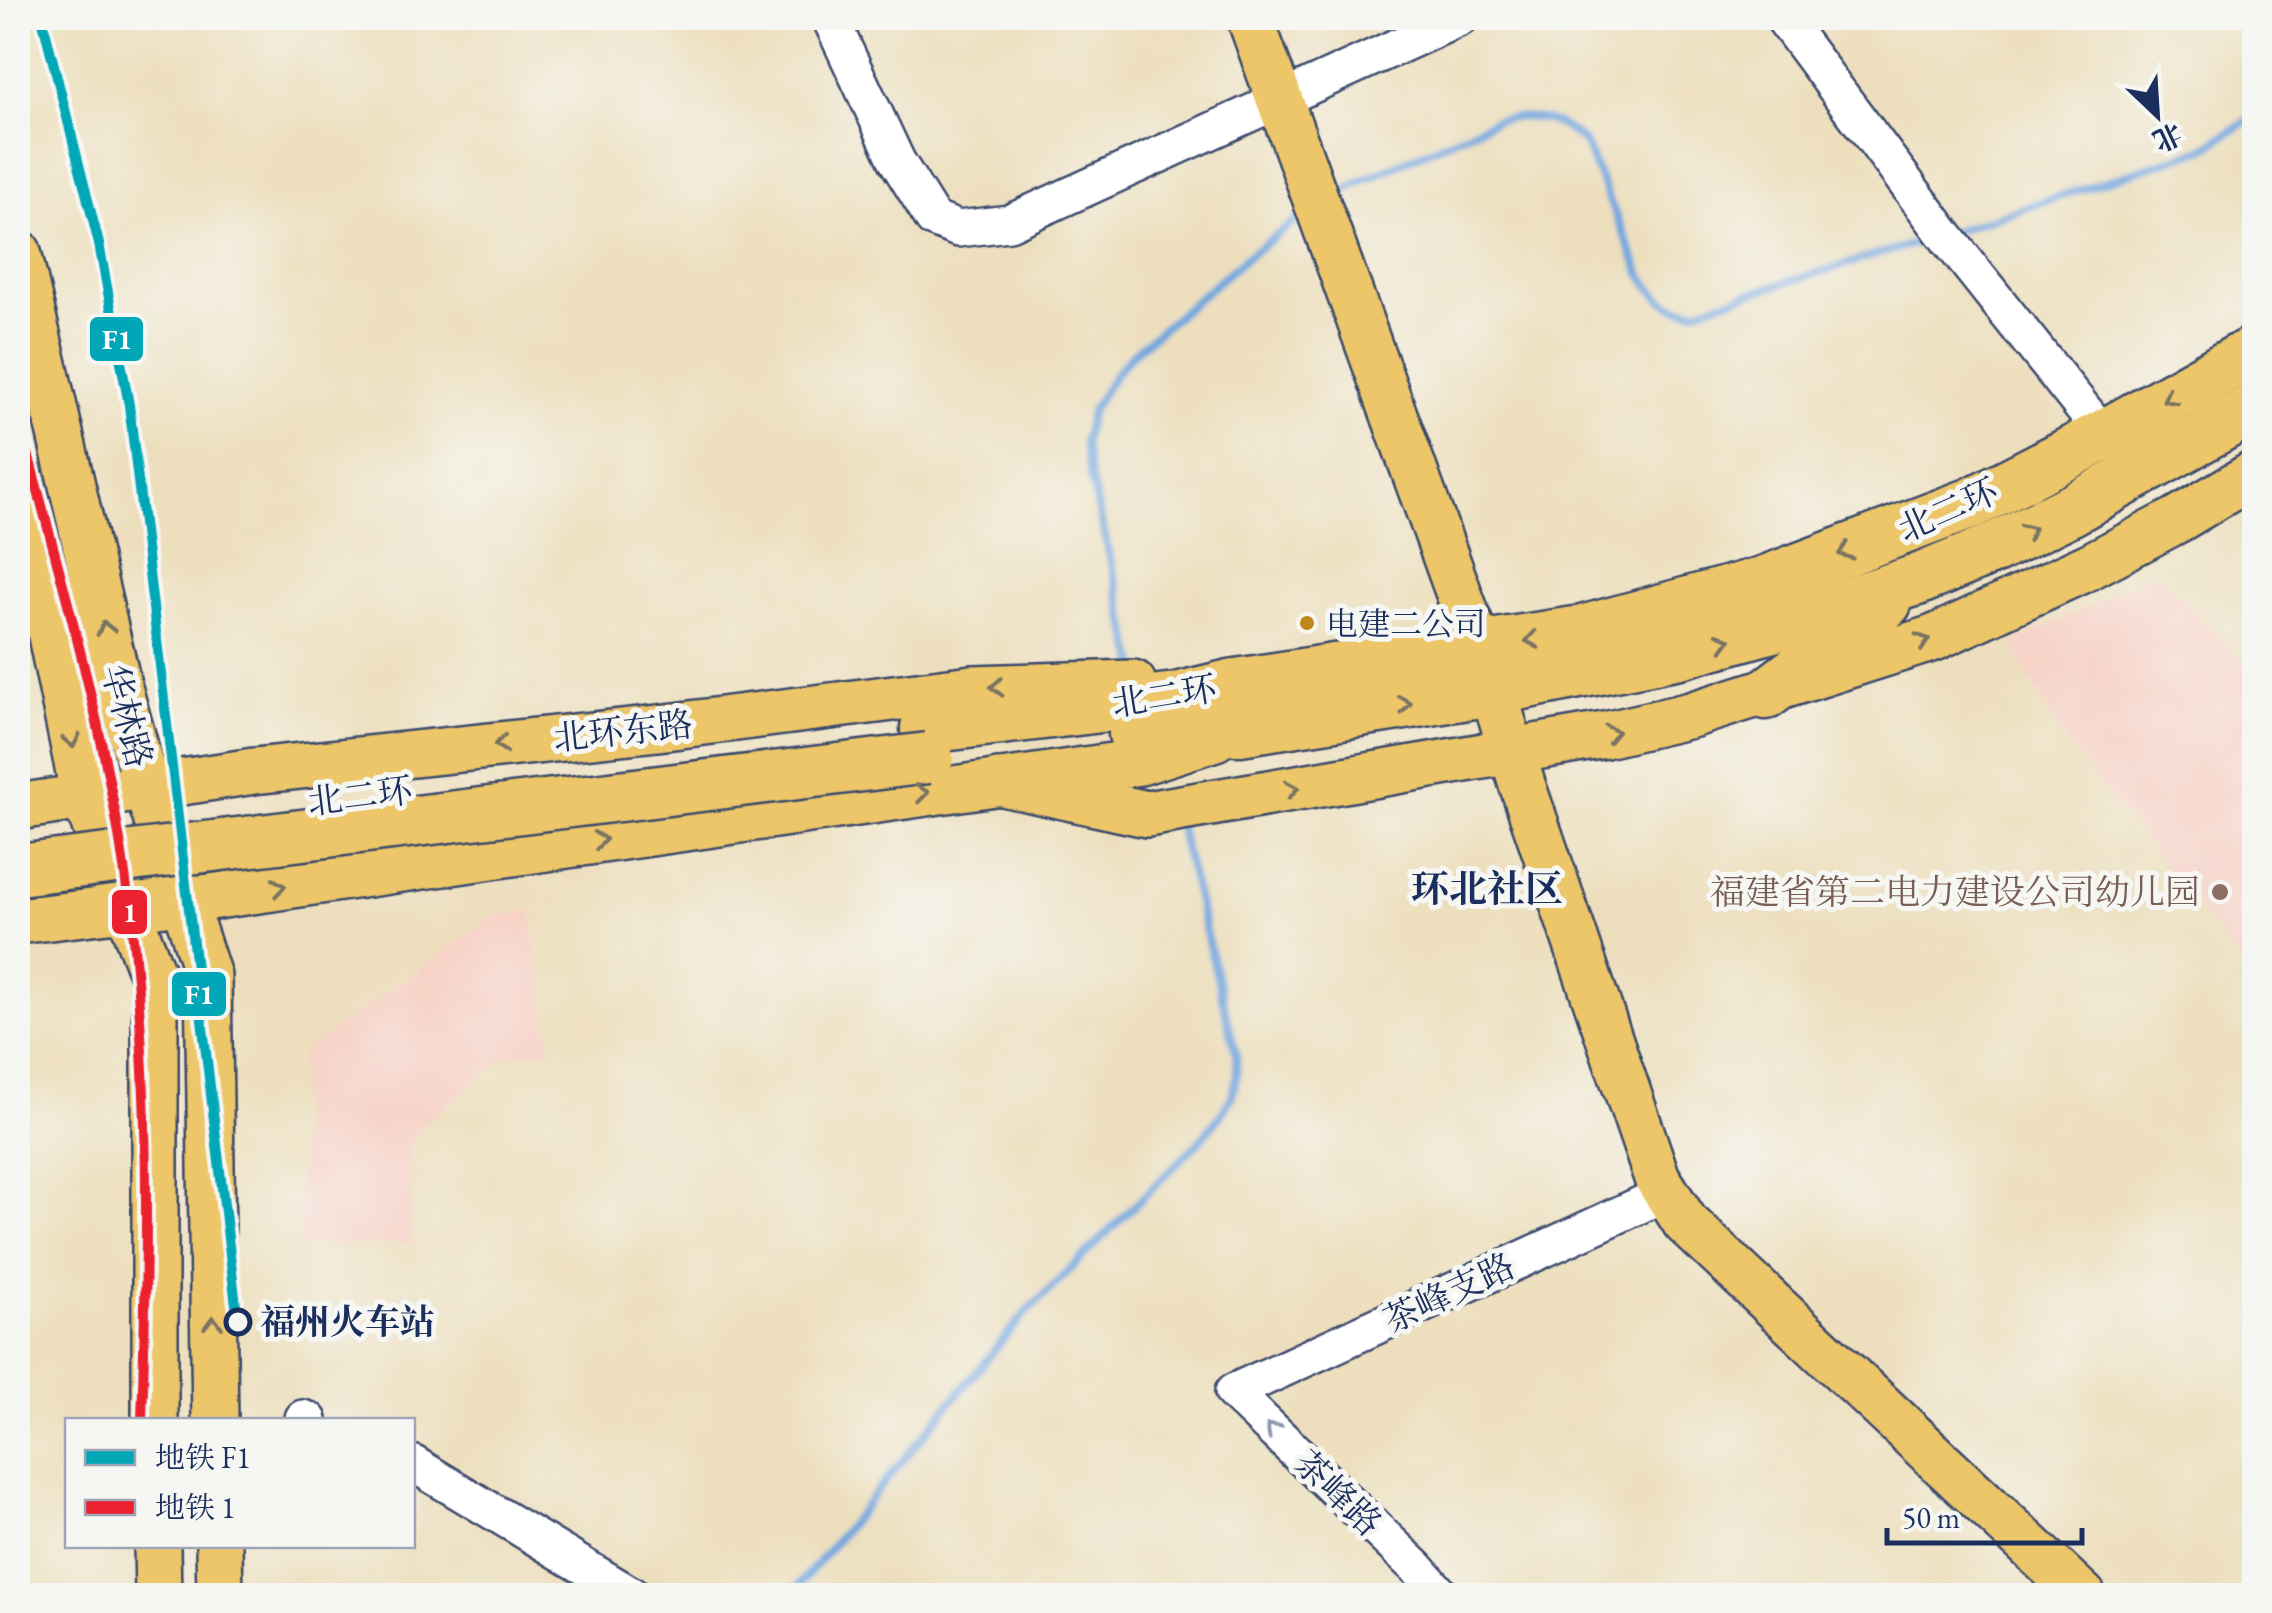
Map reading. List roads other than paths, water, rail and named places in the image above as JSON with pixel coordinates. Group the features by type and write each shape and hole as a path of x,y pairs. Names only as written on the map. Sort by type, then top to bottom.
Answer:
{"highway":[{"name":"北二环","path":"1486,670 1582,632 1763,582 1972,502 2104,435 2254,351"},
{"name":"北二环","path":"18,838 1157,718 1486,670 1680,653 1916,580 2073,510 2254,408"},
{"path":"1766,694 1916,580"},
{"name":"北二环","path":"18,870 927,743"}],"main road":[{"path":"1250,18 1486,670 1664,1194 1685,1222 2083,1596"},
{"name":"华林路","path":"18,252 118,684 146,787 208,976 215,1418"},
{"name":"华林路","path":"18,474 84,797 155,981 154,1418"},
{"path":"998,782 1147,814 1606,735 1766,694 1934,638 2160,530 2254,474"},
{"name":"北环东路","path":"18,806 254,772 639,730 972,688 1157,718"},
{"path":"18,921 998,782 1157,718"},
{"path":"157,1548 158,1596"},
{"path":"219,1548 220,1596"}],"street":[{"path":"830,18 897,161 934,219 958,228 1009,223 1460,18"},
{"path":"1784,18 1938,225 2104,435"},
{"name":"茶峰支路","path":"1233,1392 1664,1194"},
{"name":"茶峰路","path":"1233,1392 1442,1596"},
{"path":"415,1464 632,1596"}],"waterway":[{"path":"1329,200 1359,182 1496,120 1521,117 1555,123 1585,144 1641,274 1657,295 1677,307 1695,310 1936,237"},
{"path":"1954,231 2203,149 2254,117"},
{"path":"1137,668 1087,463 1084,440 1091,411 1133,353 1247,257 1304,215"},
{"path":"790,1596 1022,1317 1197,1144 1232,1096 1236,1053 1178,822"}],"metro line":[{"name":"F1","path":"42,18 99,244 129,405 238,1322"},
{"name":"1","path":"18,416 105,758 125,874 139,1010 146,1147 142,1418"}],"place":[{"name":"电建二公司","path":"1307,623"},
{"name":"福建省第二电力建设公司幼儿园","path":"2220,892"},
{"name":"福州火车站","path":"238,1322"}],"district":[{"name":"环北社区","path":"1487,889"}]}
